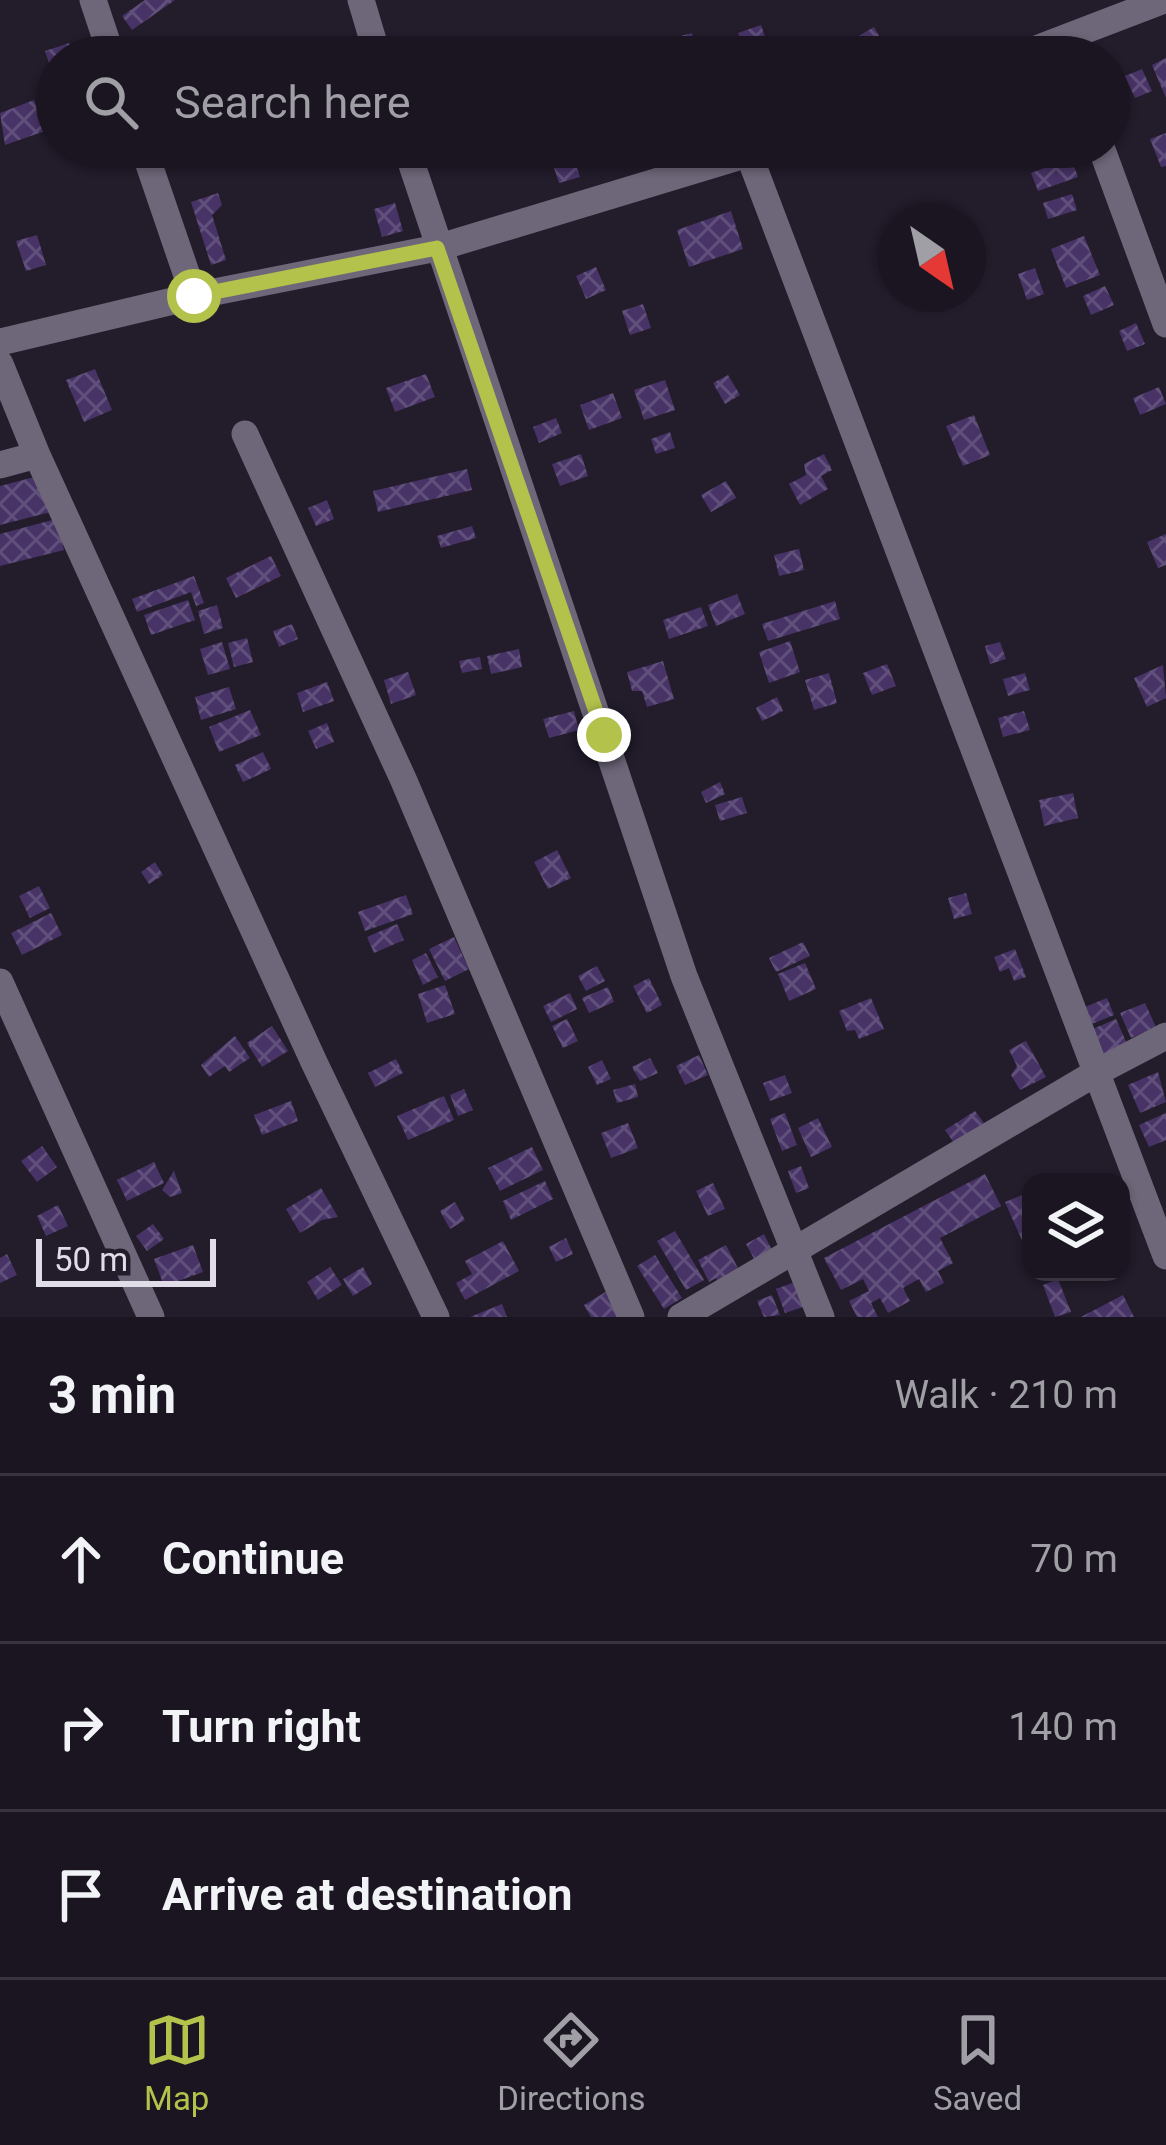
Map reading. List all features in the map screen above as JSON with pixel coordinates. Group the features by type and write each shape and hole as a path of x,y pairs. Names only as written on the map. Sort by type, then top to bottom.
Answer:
{"street":[{"path":"92,0 105,36"},
{"path":"362,0 372,36"},
{"path":"1091,36 1164,0"},
{"path":"150,168 194,296"},
{"path":"412,168 684,976 821,1317"},
{"path":"0,342 194,296 437,248 703,168"},
{"path":"766,168 1166,1256"},
{"path":"1109,168 1166,324"},
{"path":"0,364 313,1060 436,1317"},
{"path":"245,434 404,781 632,1317"},
{"path":"0,465 37,455"},
{"path":"0,982 151,1317"},
{"path":"681,1317 1166,1036"}],"building":[{"path":"145,0 175,0 132,30 122,16"},
{"path":"761,25 765,36 739,36"},
{"path":"874,27 879,36 858,36"},
{"path":"1166,58 1166,98 1152,65"},
{"path":"1142,69 1152,91 1135,98 1130,74"},
{"path":"34,100 36,134 5,145 0,113"},
{"path":"1166,133 1166,166 1161,167 1150,139"},
{"path":"554,168 577,168 580,177 559,183"},
{"path":"1075,168 1078,177 1038,191 1031,173"},
{"path":"218,193 222,205 212,215 226,260 211,265 191,202"},
{"path":"1072,194 1077,210 1048,219 1043,203"},
{"path":"395,203 403,231 382,237 374,209"},
{"path":"731,211 743,249 689,267 677,230"},
{"path":"37,235 46,265 26,271 16,241"},
{"path":"1084,236 1100,275 1066,288 1051,249"},
{"path":"596,267 606,290 586,299 576,276"},
{"path":"1035,268 1044,294 1027,300 1018,274"},
{"path":"1105,286 1114,305 1091,315 1083,296"},
{"path":"643,304 651,328 630,335 622,311"},
{"path":"1136,323 1145,344 1127,351 1119,331"},
{"path":"95,369 112,410 84,422 66,380"},
{"path":"426,374 435,397 395,412 386,388"},
{"path":"728,375 740,395 725,404 713,383"},
{"path":"665,380 675,410 644,420 634,390"},
{"path":"1159,387 1166,404 1140,415 1133,398"},
{"path":"613,393 622,418 589,430 580,405"},
{"path":"974,415 990,455 963,466 946,426"},
{"path":"556,418 562,433 539,443 533,427"},
{"path":"670,432 675,448 656,454 651,439"},
{"path":"581,454 588,476 560,486 552,464"},
{"path":"824,454 832,470 821,476 828,489 800,505 789,484 806,475 804,464"},
{"path":"467,469 472,490 378,512 373,491"},
{"path":"42,475 51,512 0,525 0,486"},
{"path":"726,481 736,498 711,512 701,495"},
{"path":"327,500 334,519 316,526 308,508"},
{"path":"56,519 64,550 0,566 0,534"},
{"path":"472,526 476,538 441,548 437,536"},
{"path":"1166,534 1166,565 1158,568 1147,542"},
{"path":"799,549 804,570 779,576 774,555"},
{"path":"271,556 281,576 236,598 226,578"},
{"path":"194,576 204,603 196,606 191,592 137,612 132,599"},
{"path":"737,594 745,614 716,626 708,605"},
{"path":"188,600 195,620 151,635 144,615"},
{"path":"835,601 840,619 768,641 762,624"},
{"path":"217,605 223,628 204,634 198,611"},
{"path":"701,607 708,626 669,639 663,620"},
{"path":"292,624 298,639 279,647 273,631"},
{"path":"247,638 253,662 234,667 228,643"},
{"path":"790,641 800,672 769,683 759,652"},
{"path":"222,642 230,669 208,675 200,649"},
{"path":"1000,642 1006,659 990,664 985,646"},
{"path":"519,649 522,667 491,674 487,656"},
{"path":"480,657 482,669 462,673 459,661"},
{"path":"663,661 674,699 647,707 642,691 632,691 627,672"},
{"path":"887,664 896,686 872,695 863,673"},
{"path":"1163,665 1166,698 1147,707 1134,678"},
{"path":"408,672 416,695 391,704 384,680"},
{"path":"829,673 837,703 814,710 805,680"},
{"path":"1025,673 1030,690 1008,696 1003,679"},
{"path":"327,682 334,701 303,712 297,693"},
{"path":"229,687 236,709 201,720 195,697"},
{"path":"777,697 783,711 762,721 756,708"},
{"path":"250,710 261,735 219,752 209,727"},
{"path":"574,711 579,730 549,738 543,719"},
{"path":"1024,711 1030,730 1003,737 998,718"},
{"path":"327,723 334,742 316,749 308,731"},
{"path":"263,752 271,769 243,782 235,765"},
{"path":"720,782 725,794 706,803 701,792"},
{"path":"1073,793 1078,818 1044,826 1039,800"},
{"path":"742,797 747,813 720,821 715,805"},
{"path":"557,850 571,878 548,889 534,862"},
{"path":"155,862 163,875 149,884 141,872"},
{"path":"39,886 50,908 30,918 19,896"},
{"path":"966,893 972,914 954,919 948,898"},
{"path":"406,895 413,914 365,931 358,912"},
{"path":"51,913 62,935 22,955 11,933"},
{"path":"397,924 404,940 374,953 367,937"},
{"path":"454,937 469,969 445,981 429,949"},
{"path":"803,942 810,956 776,972 769,958"},
{"path":"1015,949 1026,977 1014,981 1009,968 1000,972 994,957"},
{"path":"426,953 438,977 423,985 412,960"},
{"path":"805,963 816,989 789,1001 778,974"},
{"path":"597,966 605,981 586,991 578,976"},
{"path":"649,978 662,1005 647,1013 633,986"},
{"path":"445,985 455,1014 427,1023 418,994"},
{"path":"608,987 614,1002 589,1013 582,998"},
{"path":"570,993 577,1009 551,1022 543,1006"},
{"path":"871,998 884,1029 859,1039 855,1030 847,1031 839,1011"},
{"path":"1107,998 1114,1015 1087,1026 1080,1009"},
{"path":"1145,1003 1156,1027 1131,1038 1120,1013"},
{"path":"567,1019 578,1041 563,1048 552,1026"},
{"path":"1116,1019 1128,1046 1099,1058 1088,1031"},
{"path":"272,1026 288,1051 262,1067 247,1043"},
{"path":"235,1036 250,1058 229,1072 225,1066 209,1077 201,1065"},
{"path":"1026,1041 1046,1077 1020,1090 1011,1075 1017,1066 1009,1050"},
{"path":"699,1055 708,1075 685,1085 676,1066"},
{"path":"650,1058 658,1073 640,1081 632,1067"},
{"path":"396,1059 403,1073 375,1087 368,1073"},
{"path":"602,1060 611,1079 597,1085 588,1067"},
{"path":"1158,1072 1166,1102 1140,1113 1128,1085"},
{"path":"785,1075 792,1093 770,1101 763,1083"},
{"path":"635,1084 638,1097 617,1103 613,1090"},
{"path":"464,1089 473,1110 458,1116 450,1095"},
{"path":"444,1096 454,1120 408,1140 397,1116"},
{"path":"291,1101 298,1121 262,1135 254,1115"},
{"path":"975,1111 984,1123 954,1143 945,1130"},
{"path":"785,1113 797,1145 782,1151 770,1119"},
{"path":"1166,1113 1166,1140 1149,1147 1139,1125"},
{"path":"818,1118 832,1147 811,1157 798,1128"},
{"path":"628,1123 638,1148 611,1158 601,1133"},
{"path":"42,1146 57,1167 37,1182 21,1161"},
{"path":"532,1147 543,1170 500,1191 488,1168"},
{"path":"154,1162 164,1183 127,1201 117,1180"},
{"path":"801,1166 809,1188 796,1193 788,1171"},
{"path":"174,1171 182,1193 170,1197 162,1190"},
{"path":"985,1174 1001,1206 940,1238 953,1263 938,1271 944,1283 926,1292 919,1279 903,1288 910,1301 888,1313 880,1298 871,1303 878,1317 857,1317 849,1301 869,1291 863,1279 841,1290 824,1258"},
{"path":"545,1181 553,1199 511,1220 503,1201"},
{"path":"713,1183 725,1209 708,1216 696,1191"},
{"path":"321,1188 338,1217 300,1233 286,1209"},
{"path":"1022,1195 1022,1241 1005,1202"},
{"path":"455,1202 465,1220 450,1229 440,1211"},
{"path":"58,1205 68,1226 46,1236 37,1216"},
{"path":"153,1224 164,1239 147,1251 136,1236"},
{"path":"675,1231 704,1280 686,1290 657,1241"},
{"path":"764,1234 776,1258 759,1268 746,1244"},
{"path":"566,1238 573,1254 556,1262 549,1247"},
{"path":"503,1241 519,1271 465,1300 456,1283 472,1274 465,1261"},
{"path":"193,1245 203,1272 164,1286 154,1259"},
{"path":"726,1245 743,1278 722,1289 716,1278 709,1282 698,1260"},
{"path":"7,1254 17,1275 0,1283 0,1258"},
{"path":"655,1255 682,1298 664,1309 637,1266"},
{"path":"330,1267 342,1285 318,1300 307,1282"},
{"path":"363,1267 372,1284 353,1296 343,1279"},
{"path":"800,1280 809,1305 785,1313 776,1289"},
{"path":"1059,1281 1071,1312 1055,1317 1043,1285"},
{"path":"612,1288 628,1317 591,1317 584,1305"},
{"path":"772,1295 780,1315 764,1317 757,1301"},
{"path":"1123,1295 1134,1317 1081,1317"},
{"path":"502,1304 507,1317 470,1317"}],"route":[{"path":"194,296 437,248 604,735"}]}
